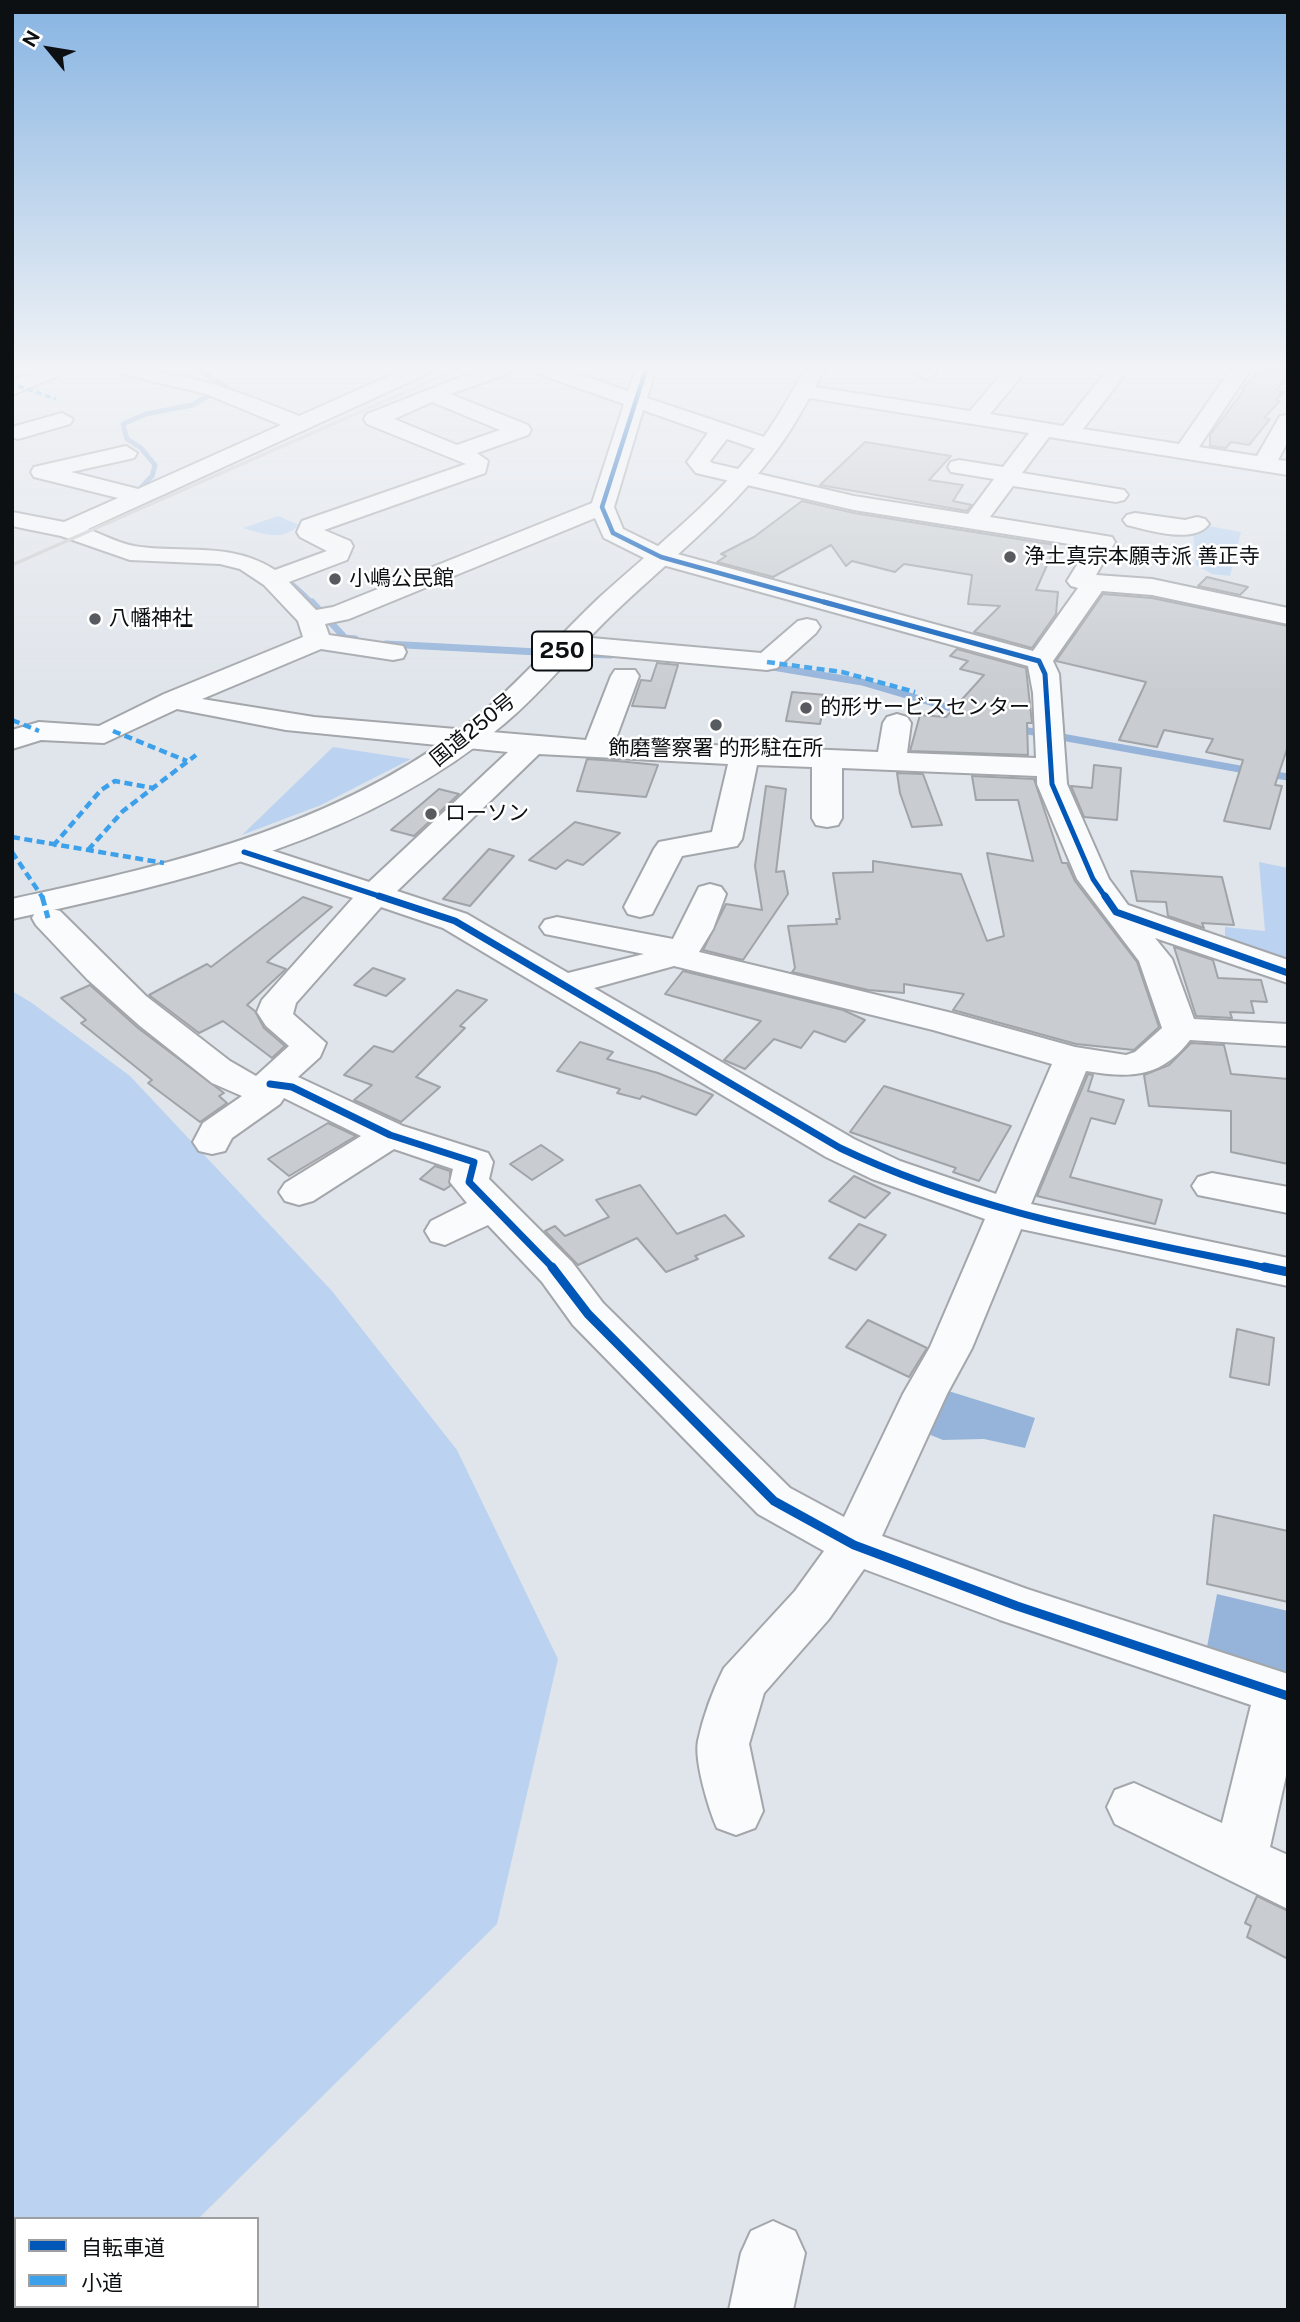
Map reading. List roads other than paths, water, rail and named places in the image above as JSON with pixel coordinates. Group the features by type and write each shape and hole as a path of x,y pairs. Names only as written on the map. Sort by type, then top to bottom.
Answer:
{"main road":[{"path":"63,477 133,495"},
{"path":"67,530 133,495 178,477"},
{"path":"280,577 338,555 342,551 341,546 309,532 311,526 450,477"},
{"path":"612,477 602,507 613,533 661,556 1039,661 1045,674 1052,784 1093,878 1116,912 1155,959 1180,1029"},
{"path":"991,477 1070,507"},
{"path":"973,523 1008,477"},
{"path":"742,478 854,503 1103,542 1128,531 1139,513 1188,528 1197,524"},
{"name":"国道250号","path":"12,909 167,875 244,852 354,807 433,764 494,718 742,478"},
{"path":"1005,482 1116,495"},
{"path":"12,740 39,731 72,736 104,734 319,623 602,507"},
{"path":"12,519 67,530 130,553 247,563 280,577 319,623 393,652"},
{"path":"1103,542 1080,581 1152,587 1288,616"},
{"path":"189,582 234,561"},
{"path":"1039,661 1095,583"},
{"path":"569,644 767,662 807,626"},
{"path":"597,750 625,676"},
{"path":"174,700 210,710 257,718 530,747 892,759 1050,747"},
{"path":"892,759 897,723"},
{"path":"265,1087 307,1049 308,1043 278,1019 275,1012 278,1000 374,895 530,747"},
{"path":"640,907 670,849 726,839 745,754"},
{"path":"827,758 827,818"},
{"path":"244,852 455,921 840,1148 886,1170 1007,1212 1288,1272"},
{"path":"565,984 630,969 682,951 695,933 710,894"},
{"path":"1116,912 1253,958 1288,973"},
{"path":"48,918 100,976 146,1015 240,1086 292,1087 390,1135 474,1162 469,1182 557,1272 588,1314 774,1501 854,1545 1017,1606 1283,1695 1240,1860"},
{"path":"556,927 682,951"},
{"path":"682,951 685,959 836,998 940,1021 1073,1058 1126,1066 1148,1060 1180,1029"},
{"path":"1180,1029 1288,1035"},
{"path":"736,1811 723,1744 742,1682 812,1605 854,1545 925,1394 951,1348 1073,1058"},
{"path":"212,1142 216,1132 267,1096 265,1087"},
{"path":"299,1192 390,1135"},
{"path":"1212,1186 1288,1200"},
{"path":"445,1231 493,1206"},
{"path":"1134,1807 1288,1883"}],"waterway":[{"path":"137,492 151,477"},
{"path":"223,554 237,556 272,570 313,604"},
{"path":"312,602 345,638 355,639"},
{"path":"386,644 538,652"},
{"path":"583,654 610,655"},
{"path":"767,666 862,682 964,712"},
{"path":"1017,729 1251,771"},
{"path":"1269,774 1288,777"}],"railway":[{"path":"12,565 211,477"}],"place":[{"name":"浄土真宗本願寺派 善正寺","path":"1010,557"},
{"name":"小嶋公民館","path":"335,579"},
{"name":"八幡神社","path":"95,619"},
{"name":"的形サービスセンター","path":"806,708"},
{"name":"飾磨警察署 的形駐在所","path":"716,725"},
{"name":"ローソン","path":"431,814"}]}
